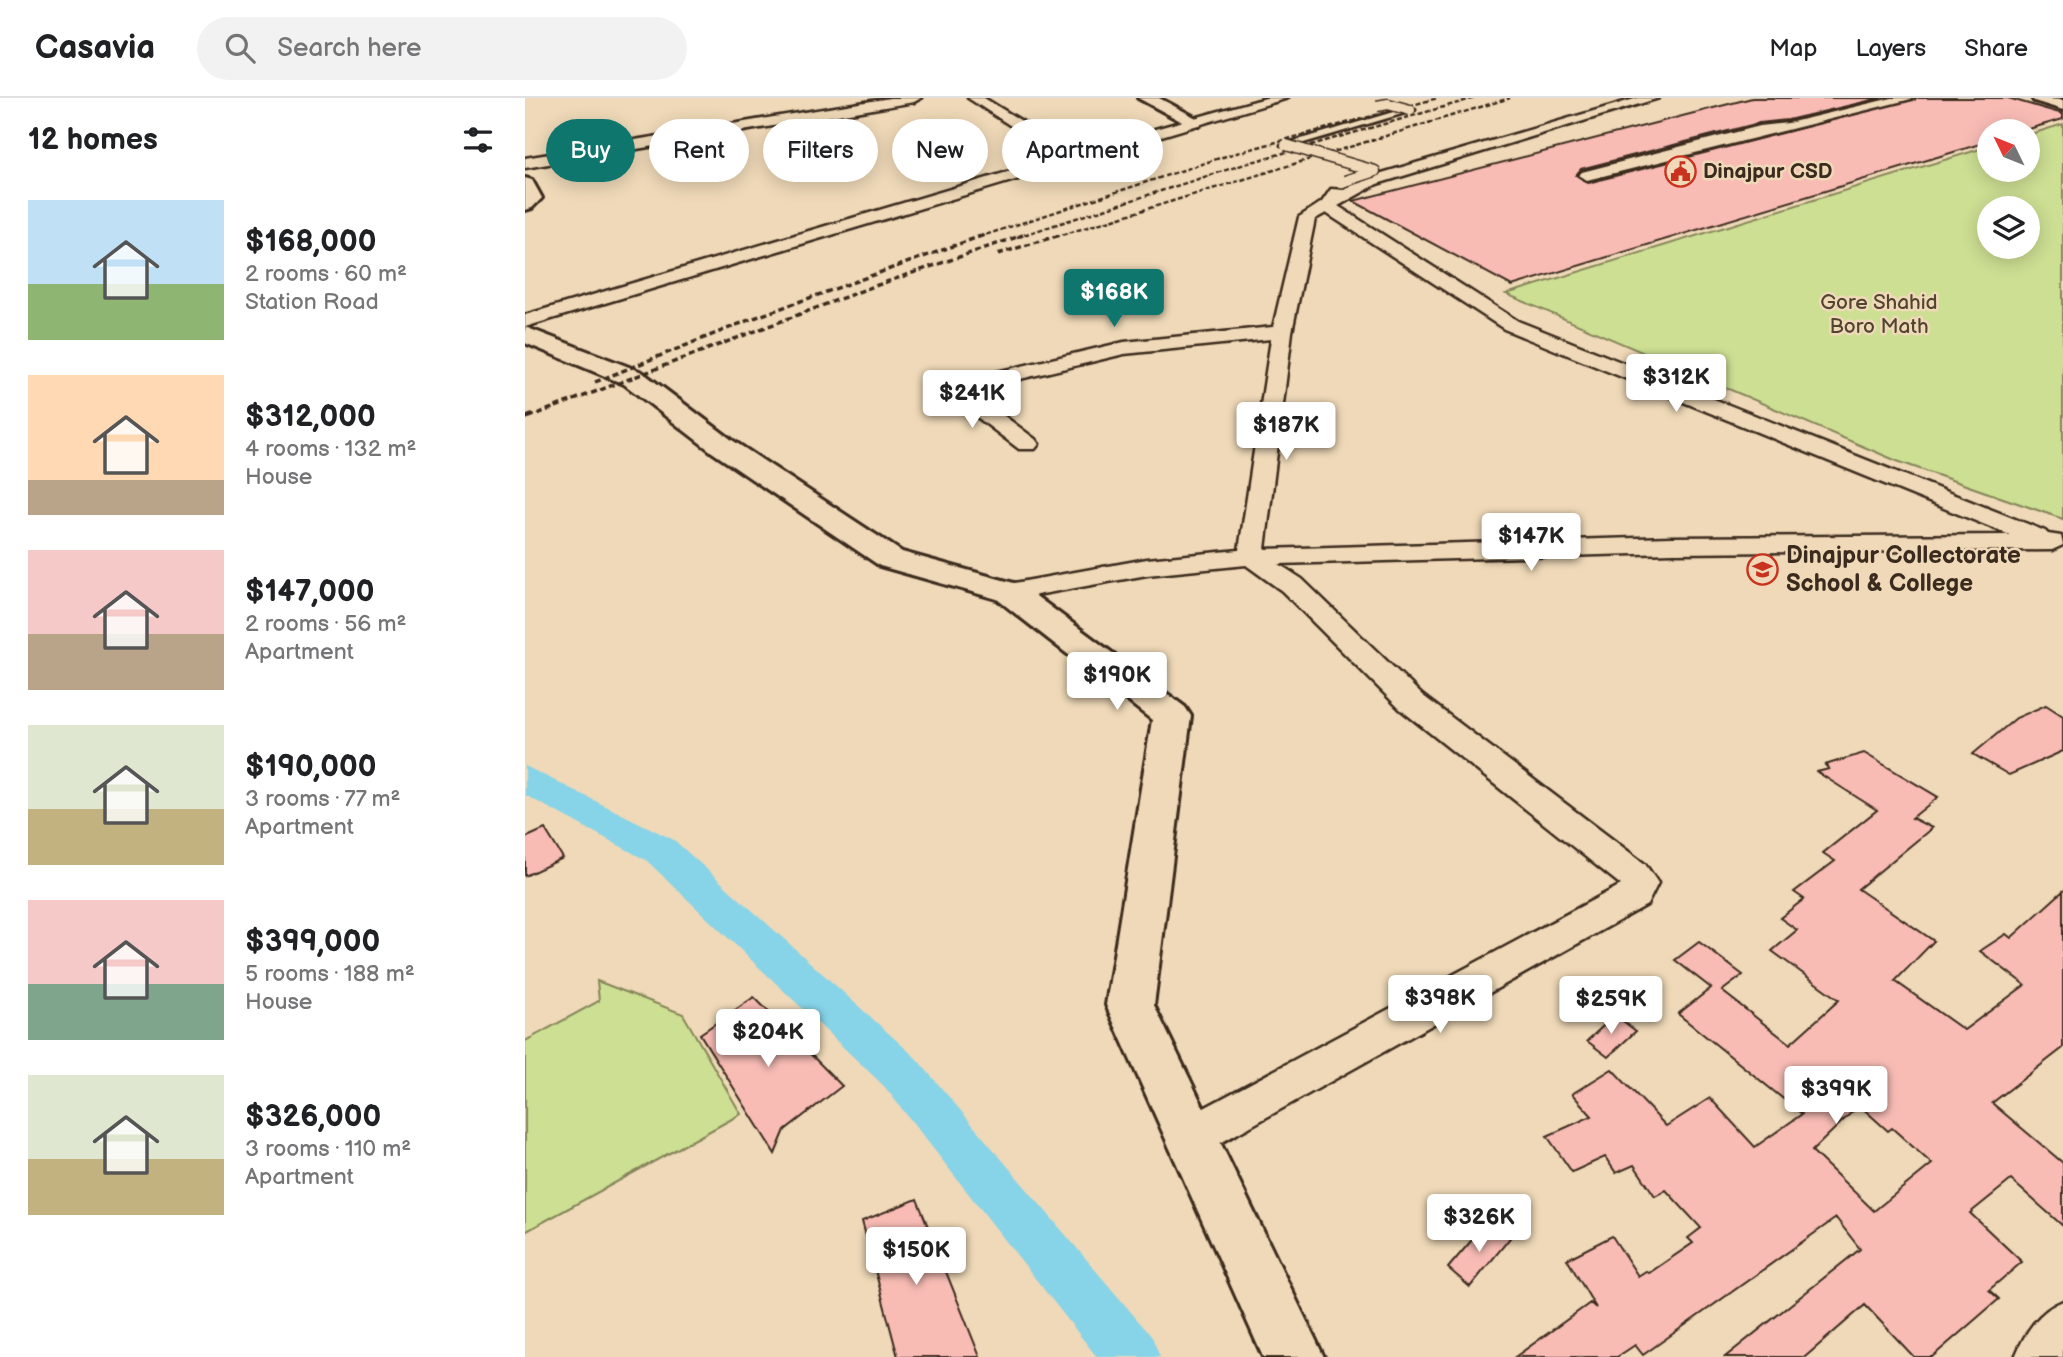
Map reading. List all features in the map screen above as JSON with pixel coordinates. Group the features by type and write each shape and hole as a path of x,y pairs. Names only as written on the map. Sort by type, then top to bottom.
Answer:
{"street":[{"path":"817,98 833,112"},
{"path":"525,163 914,98"},
{"path":"975,98 1009,119"},
{"path":"1146,98 1194,121"},
{"path":"1163,130 1281,98"},
{"path":"1251,557 1282,332 1307,217 1371,181 1653,98"},
{"path":"1587,175 1797,133 1788,127 1908,98"},
{"path":"2040,98 2063,105"},
{"path":"1327,206 1345,181 1375,171 1286,145 1410,110 1388,104 1377,106"},
{"path":"1602,187 1681,158"},
{"path":"526,332 1002,179"},
{"path":"525,184 532,198 525,204"},
{"path":"1327,206 1511,325 2057,545"},
{"path":"526,332 633,378 722,446 891,559 1009,592 1172,716 1131,1005 1294,1357"},
{"path":"1027,444 960,393 958,388 1124,348 1282,332"},
{"path":"1009,592 1147,567 1251,557 1672,545 2057,545"},
{"path":"1191,1137 1634,895 1640,883 1632,873 1411,702 1292,585 1251,557"},
{"path":"2040,1357 2063,1325"}],"green space":[{"name":"Gore Shahid Boro Math","path":"2063,124 2063,519 1897,461 1506,294 1977,150 1977,182 2041,182 2041,131"},
{"path":"597,981 683,1014 741,1114 525,1232 525,1041 599,1001"}],"building":[{"name":"Dinajpur CSD","path":"1752,98 1881,98 1788,120 1759,123 1581,169 1576,175 1588,183 1918,98 2008,98 2063,114 2063,119 2041,125 2041,119 1977,119 1977,145 1512,286 1353,201"},
{"path":"2046,705 2063,716 2063,751 2009,775 1973,754 2016,718"},
{"path":"1864,753 1938,797 1912,818 1932,828 1858,889 1934,941 1895,981 1964,1030 2025,985 1980,951 2006,934 2011,938 2063,891 2063,1048 1992,1103 2063,1163 2063,1226 2011,1180 1970,1213 2022,1262 1989,1290 1999,1299 1932,1357 1914,1357 1865,1305 1805,1357 1725,1357 1860,1249 1836,1218 1643,1355 1635,1345 1617,1357 1515,1357 1590,1303 1596,1308 1567,1259 1612,1236 1638,1276 1646,1271 1649,1273 1693,1243 1688,1238 1701,1228 1666,1190 1655,1196 1634,1165 1616,1173 1605,1157 1572,1172 1547,1136 1592,1116 1572,1094 1612,1069 1666,1126 1710,1098 1755,1147 1802,1114 1678,1014 1711,988 1675,960 1699,942 1743,975 1722,991 1790,1044 1839,1000 1772,951 1797,930 1780,918 1804,899 1794,892 1835,861 1823,853 1877,810 1817,772 1829,769 1825,765","holes":["1859,1105 1888,1131 1892,1128 1932,1164 1874,1211 1812,1151"]},
{"path":"545,829 563,858 525,876 525,838"},
{"path":"754,997 842,1086 785,1130 775,1154 700,1034"},
{"path":"1615,1015 1636,1031 1608,1057 1587,1041"},
{"path":"917,1199 980,1357 898,1357 862,1221"},
{"path":"1488,1221 1510,1238 1470,1287 1448,1268"}],"waterway":[{"path":"525,779 660,850 900,1072 1132,1357"}],"railway":[{"path":"979,237 1229,155 1438,98"},
{"path":"1020,236 1245,164 1475,98"},
{"path":"1055,237 1510,98"},
{"path":"595,382 754,318 984,235"},
{"path":"998,254 1060,235"},
{"path":"529,417 866,289 1020,236"},
{"path":"525,418 533,415"}],"place":[{"name":"Dinajpur CSD","path":"1680,171"},
{"name":"Dinajpur Collectorate School & College","path":"1763,569"}]}
